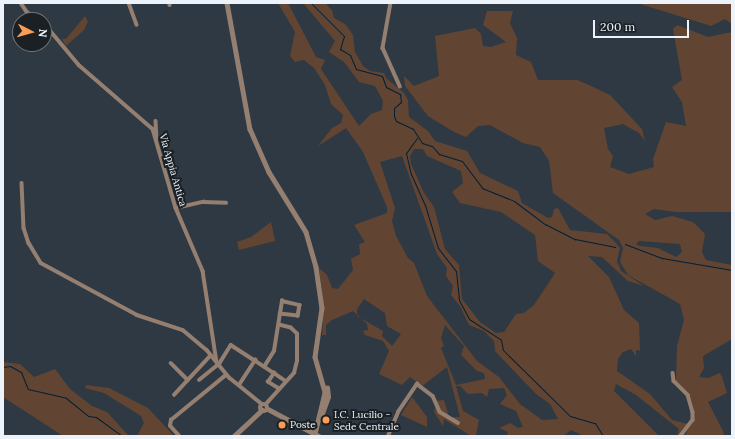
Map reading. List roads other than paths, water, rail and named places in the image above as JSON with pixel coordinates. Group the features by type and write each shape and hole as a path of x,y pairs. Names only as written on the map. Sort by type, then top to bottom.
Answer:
{"street":[{"path":"21,3 27,12"},
{"path":"129,3 137,25"},
{"path":"227,3 250,130 269,172 306,232 314,255 322,308 315,357 328,397 317,423 317,435 265,406"},
{"path":"391,3 383,48 400,86"},
{"name":"Via Appia Antica","path":"52,33 79,65 151,126 176,208 204,276 218,363 226,375 265,406"},
{"path":"156,121 156,141"},
{"path":"22,183 24,228 29,243 41,263 137,315 183,330 218,363"},
{"path":"176,208 203,202 226,203"},
{"path":"264,367 274,351 282,301 300,305 298,316 280,314"},
{"path":"234,436 262,410 286,381 296,366 298,336 291,328 279,326"},
{"path":"199,380 218,363 231,345 286,381"},
{"path":"174,395 211,355"},
{"path":"239,385 255,360"},
{"path":"170,363 188,380"},
{"path":"274,373 268,382 279,389"},
{"path":"673,373 675,383 688,395 693,412 693,420 681,436"},
{"path":"179,436 170,426 171,420 226,375"},
{"path":"388,436 398,412 417,384 433,396 440,412 458,423"}],"waterway":[{"path":"311,3 344,36 340,49 350,55 356,69 382,76 386,87 400,94 401,102 394,108 394,116 396,121 413,129 422,143 432,146 439,154 462,161 482,188 514,201 545,224 575,239 615,247"},
{"path":"417,138 406,153 411,174 425,205 438,248 456,271 459,300 469,319 501,340 503,350 570,416 595,423 603,436"},
{"path":"625,244 662,258 732,270"},
{"path":"3,367 10,366 21,372 28,389 66,398 88,416 96,417 122,436"}],"place":[{"name":"I.C. Lucilio - Sede Centrale","path":"326,420"},
{"name":"Poste","path":"282,425"}]}
